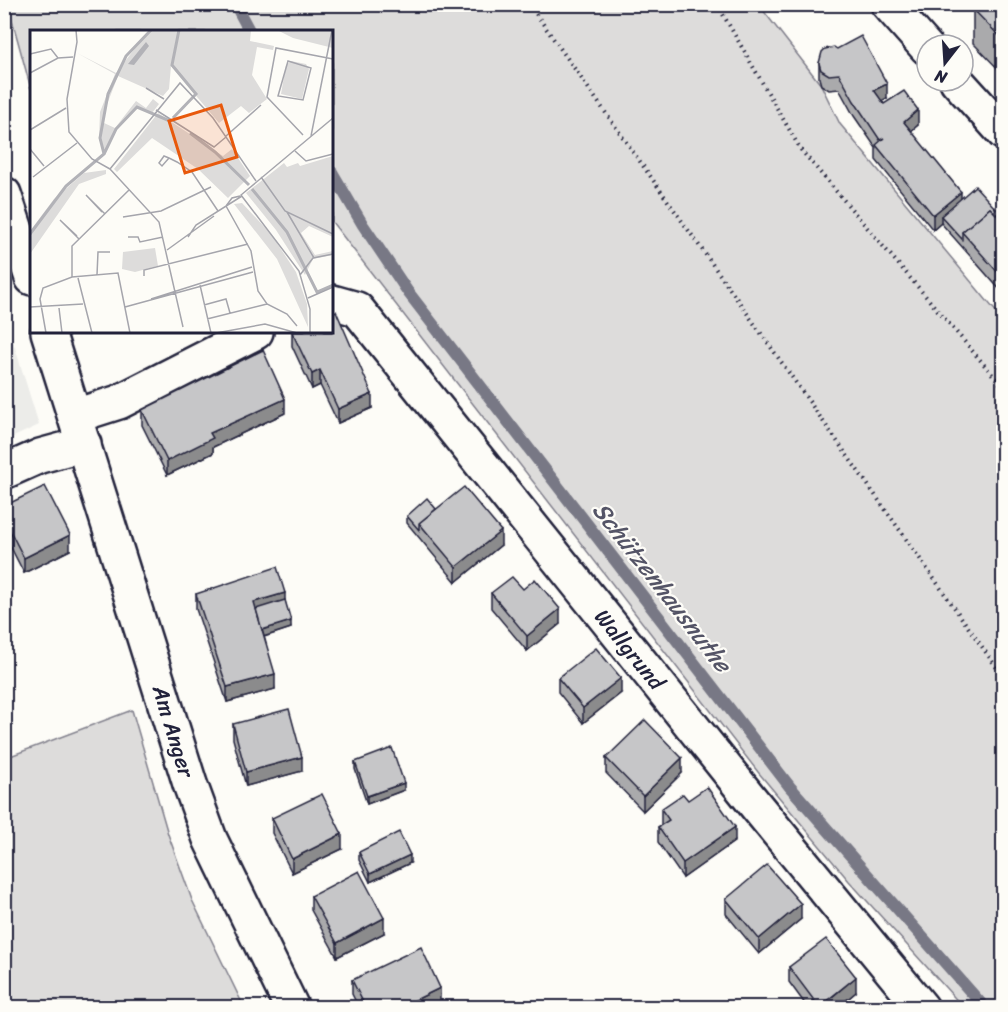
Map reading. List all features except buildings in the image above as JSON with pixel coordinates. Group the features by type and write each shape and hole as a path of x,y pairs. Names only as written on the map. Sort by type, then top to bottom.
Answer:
{"street":[{"path":"888,4 915,34"},
{"path":"968,93 1004,133"},
{"path":"4,194 30,272"},
{"name":"Wallgrund","path":"333,302 357,309 757,807 922,1008"},
{"name":"Am Anger","path":"48,333 190,784 210,839 292,1008"},
{"path":"4,472 40,456 119,402 254,333"}],"path":[{"path":"529,4 1004,678"},
{"path":"717,4 801,150 1004,388"}],"shaded area":[{"path":"8,5 759,5 821,85 840,124 1003,320 1003,1007 963,1007 849,881 758,772 333,223 333,30 30,30 30,85"},
{"path":"4,312 39,425 5,441 4,441"},
{"path":"132,710 168,834 192,900 244,1007 5,1007 5,758"}],"waterway":[{"name":"Schützenhausnuthe","path":"235,4 249,30"},
{"name":"Schützenhausnuthe","path":"333,174 363,225 408,292 790,787 985,1008"}]}
